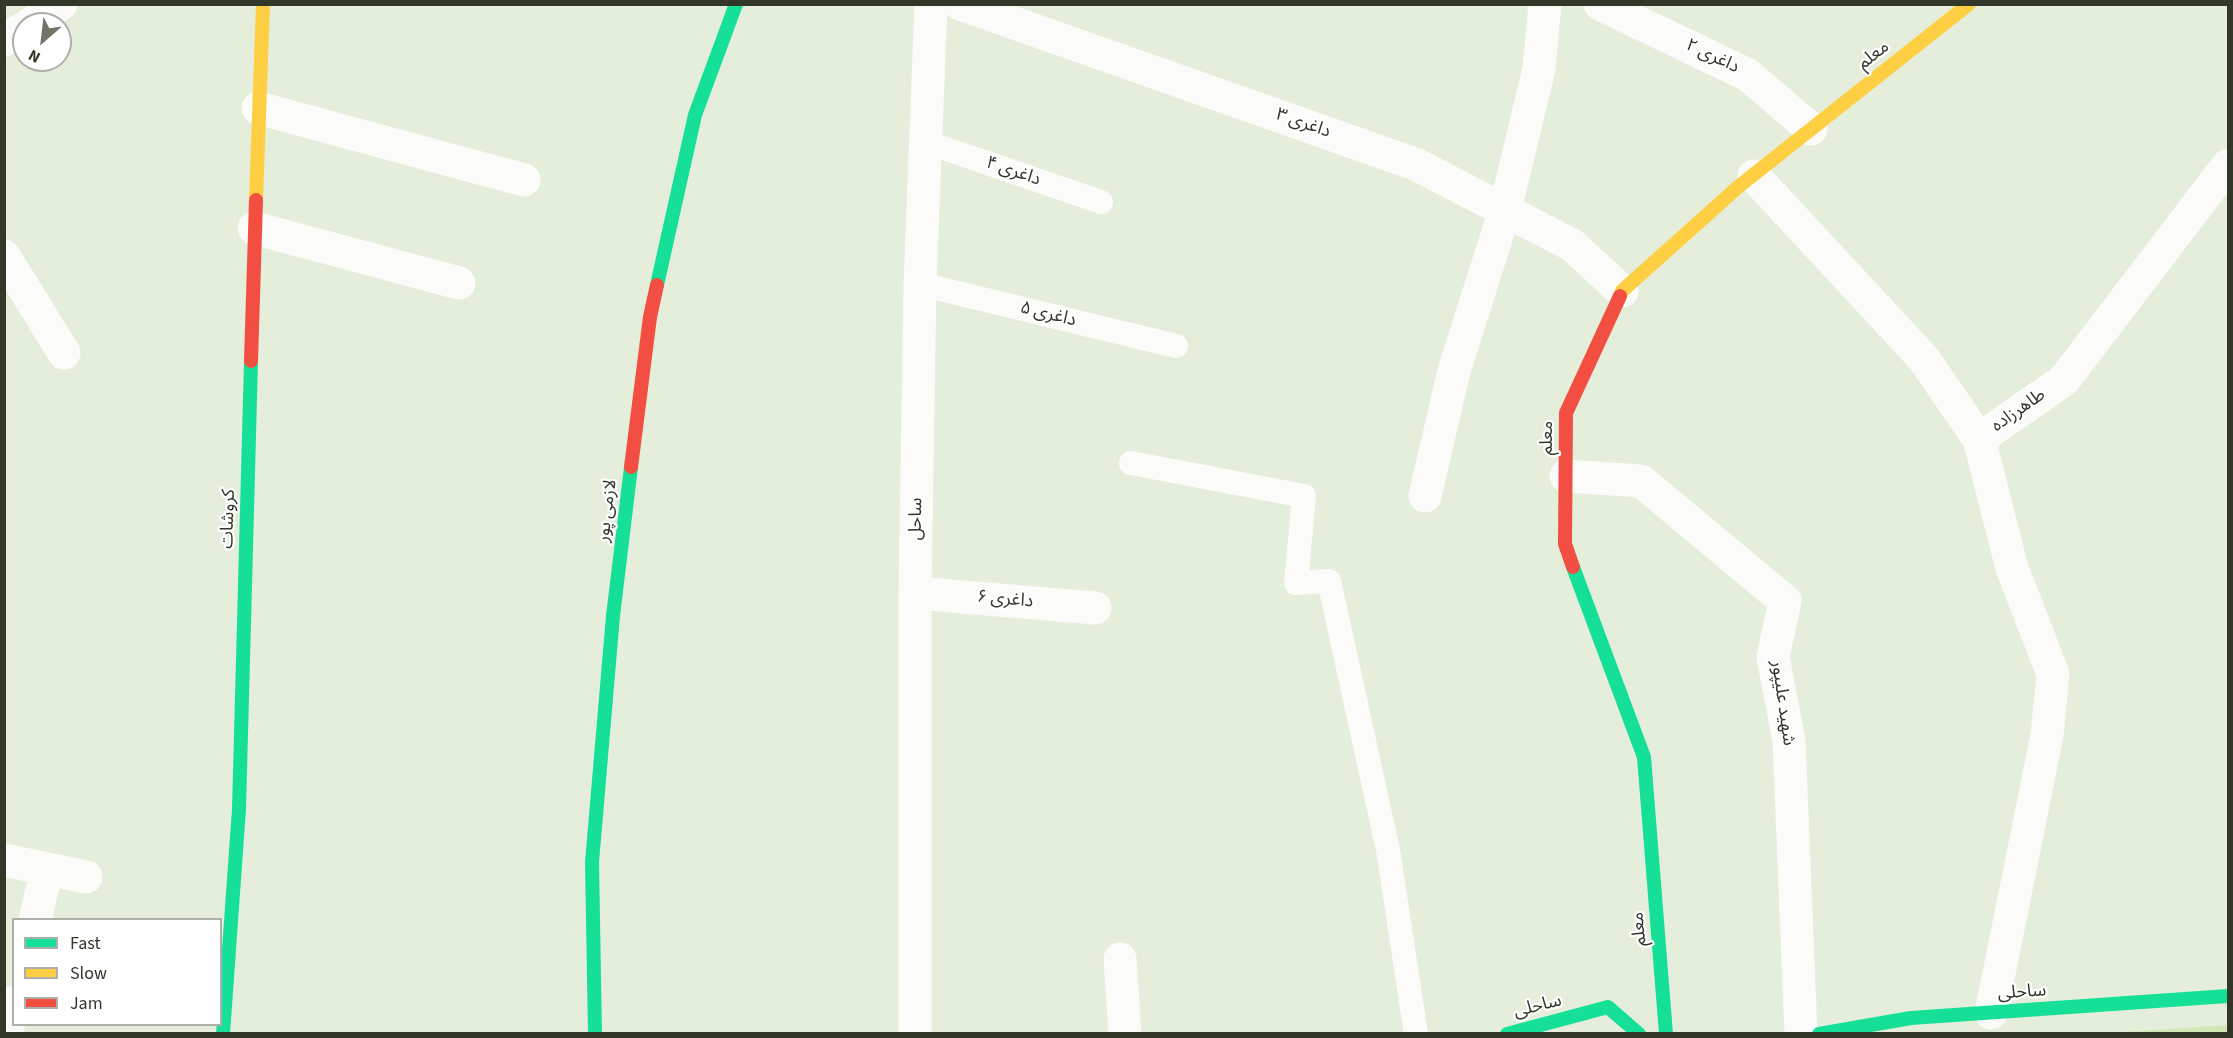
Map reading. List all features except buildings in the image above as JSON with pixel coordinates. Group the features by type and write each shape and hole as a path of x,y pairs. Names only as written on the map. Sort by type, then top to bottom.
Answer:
{"street":[{"name":"کروشات","path":"223,1034 239,809 254,228 263,4"},
{"name":"لازمی پور","path":"595,1034 592,862 613,616 650,317 695,115 736,4"},
{"name":"ساحل","path":"915,1034 915,593 920,284 931,4"},
{"name":"داغری ۳","path":"960,4 1416,164 1572,245 1622,291"},
{"path":"1425,496 1454,371 1505,210 1539,69 1545,4"},
{"name":"داغری ۲","path":"1600,4 1748,75 1811,129"},
{"name":"معلم","path":"1666,1034 1644,757 1565,544 1566,413 1622,291 1754,176 1969,4"},
{"path":"258,108 524,180"},
{"name":"طاهرزاده","path":"1754,176 1923,358 1979,439 2064,380 2229,165"},
{"path":"254,228 459,283"},
{"path":"4,256 64,353"},
{"path":"1979,439 2012,568 2053,674 2047,735 1991,1013"},
{"name":"شهید علیپور","path":"1566,476 1641,481 1785,601 1773,657 1789,741 1802,1034"},
{"name":"داغری ۶","path":"915,593 1095,608"},
{"path":"4,860 87,877"},
{"path":"35,918 47,869"},
{"path":"1120,959 1125,1034"},
{"name":"ساحلی","path":"1819,1034 1911,1018 2229,996"},
{"name":"ساحلی","path":"1507,1034 1608,1007 1639,1034"},
{"path":"8,1034 12,1010"}],"lane":[{"name":"داغری ۴","path":"926,142 1101,202"},
{"name":"داغری ۵","path":"920,284 1176,346"},
{"path":"1131,463 1304,496 1296,583 1329,580 1388,850 1416,1034"}],"green space":[{"path":"2228,1025 2228,1033 2111,1033"}],"traffic: fast":[{"path":"657,285 695,115 736,4"},
{"path":"223,1034 239,809 251,361"},
{"path":"595,1034 592,862 613,616 631,467"},
{"path":"1573,567 1644,757 1666,1034"},
{"path":"1819,1034 1911,1018 2228,996"},
{"path":"1507,1034 1608,1007 1639,1034"}],"traffic: slow":[{"path":"256,200 263,4"},
{"path":"1620,296 1622,291 1738,187 1969,4"}],"traffic: jam":[{"path":"251,361 256,200"},
{"path":"631,467 650,317 657,285"},
{"path":"1573,567 1565,544 1566,413 1620,296"}]}
